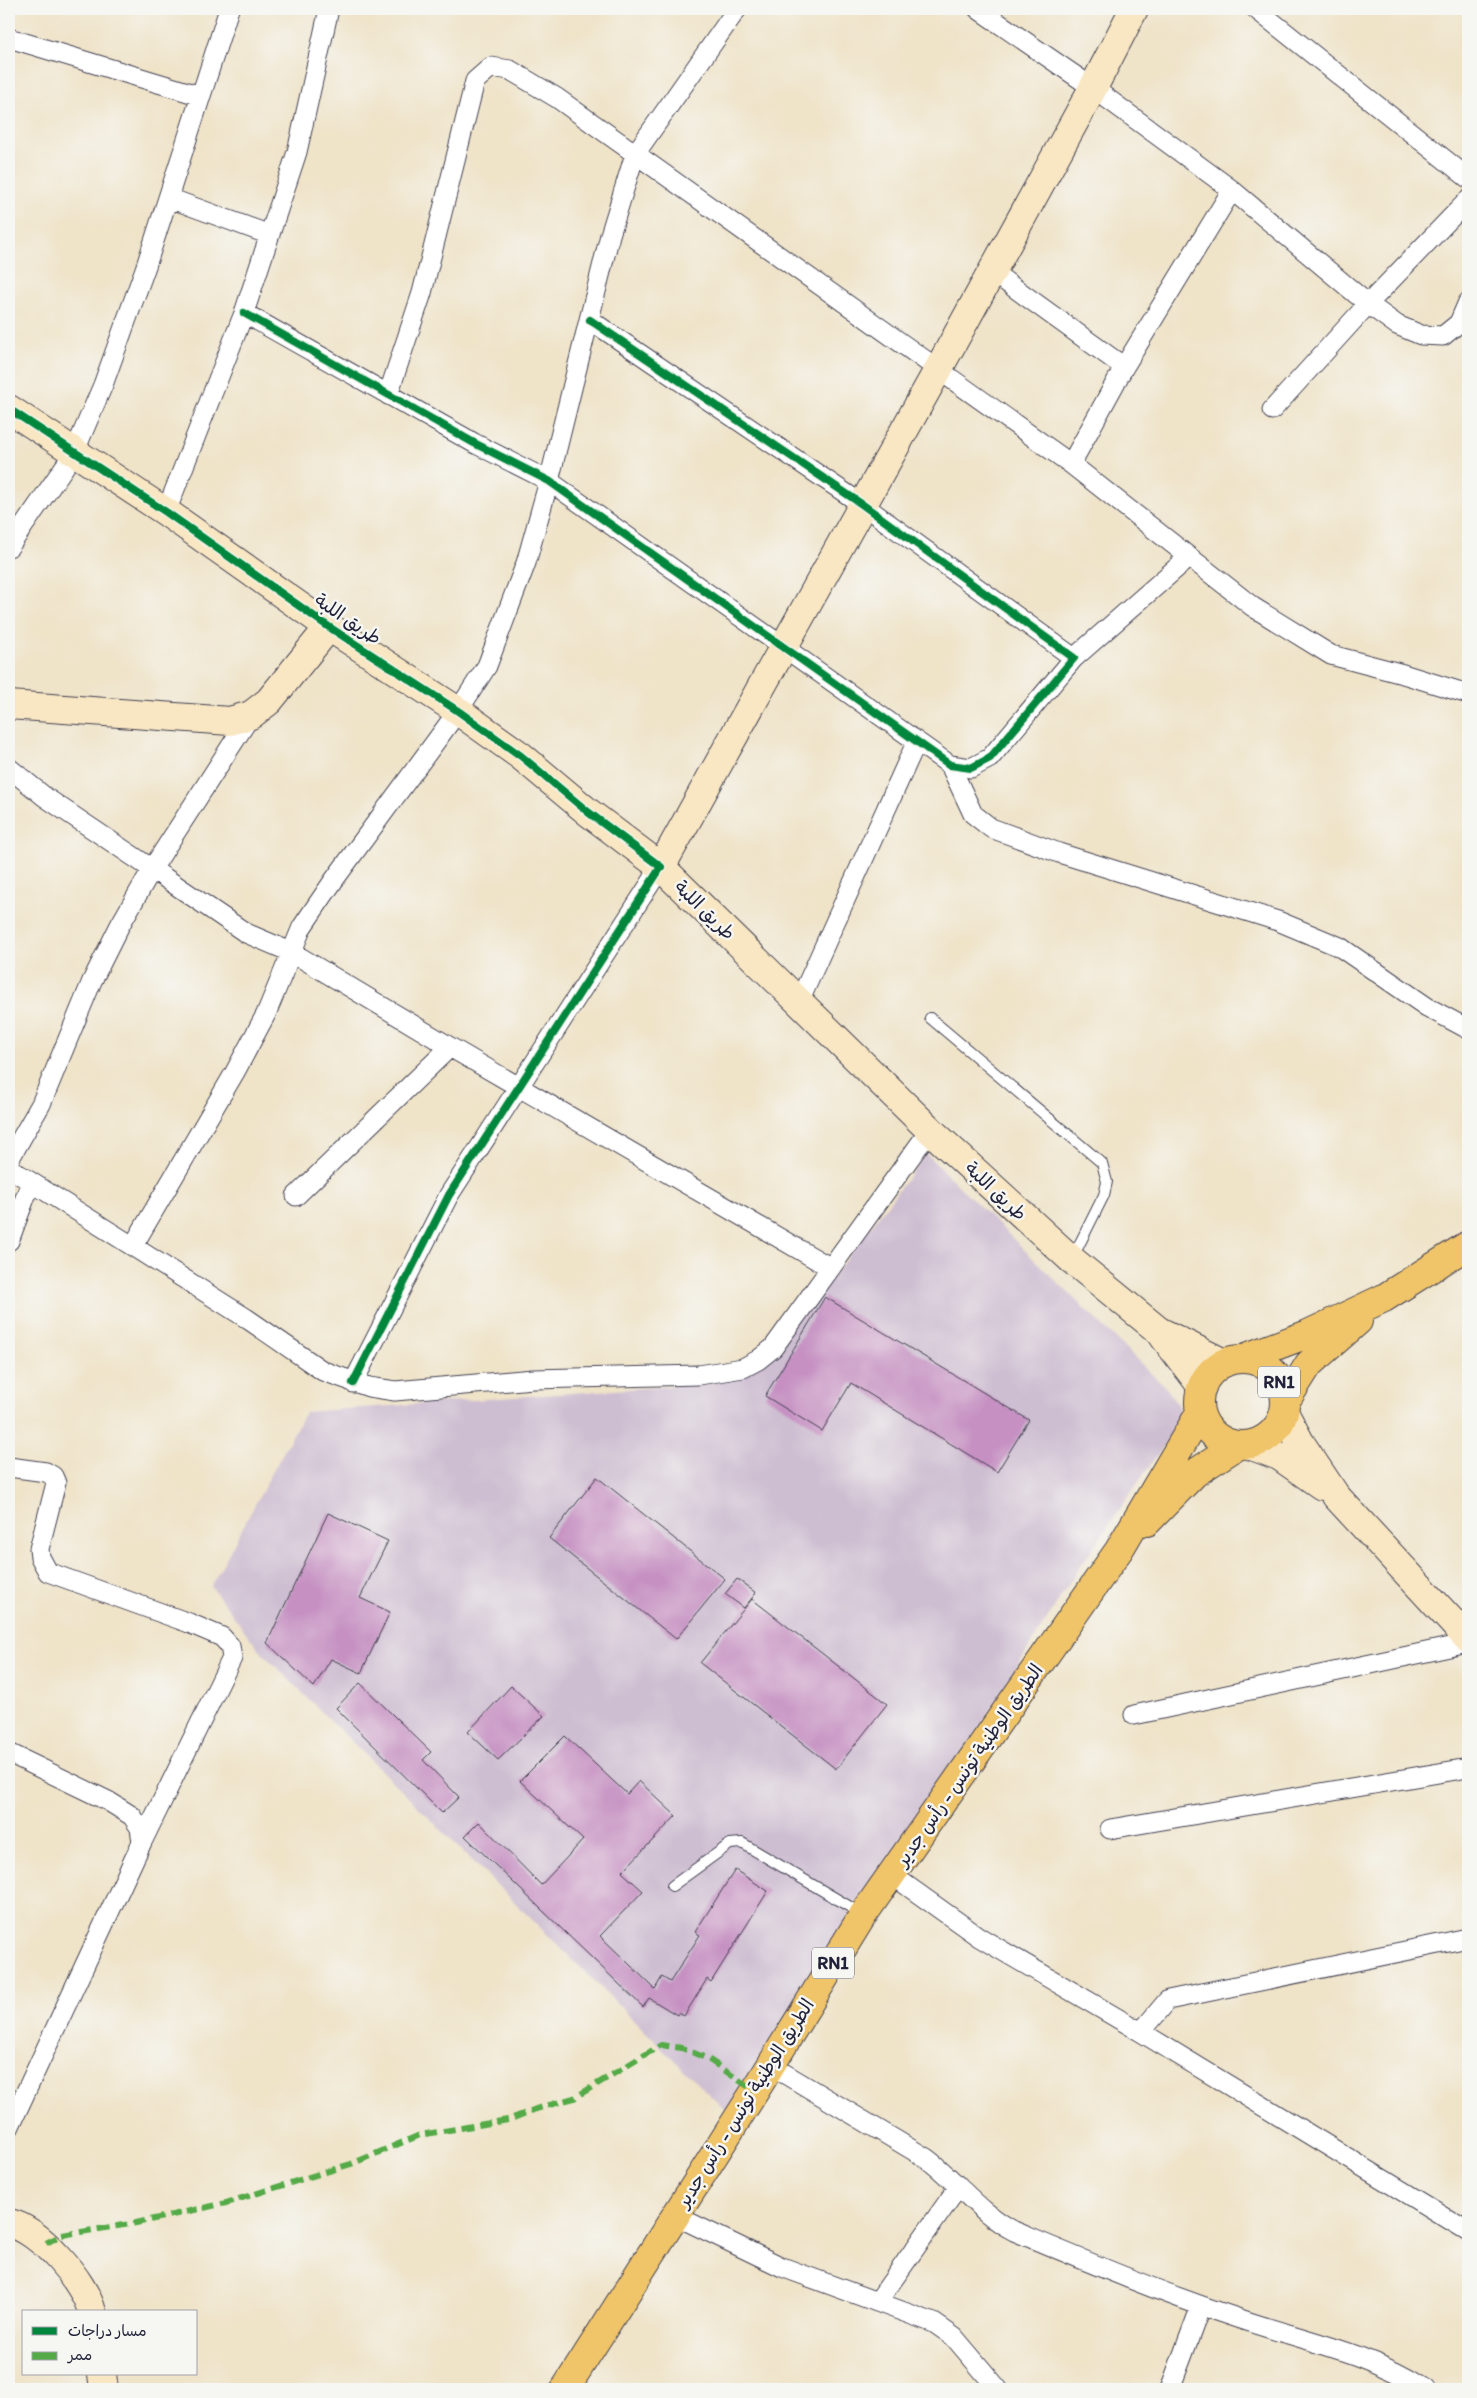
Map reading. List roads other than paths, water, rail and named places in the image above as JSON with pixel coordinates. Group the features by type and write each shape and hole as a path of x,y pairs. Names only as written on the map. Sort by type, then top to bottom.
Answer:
{"main road":[{"path":"661,867 939,368 1093,88 1134,9"},
{"name":"طريق اللبة","path":"9,409 166,512 329,626 458,711 521,756 588,812 661,867 930,1130 1072,1260 1159,1331 1232,1361"},
{"path":"9,705 230,721 250,715 269,700 329,626"},
{"name":"RN1","path":"1201,1400 1215,1369 1308,1334 1384,1298 1468,1245"},
{"name":"RN1","path":"1244,1445 1261,1441 1271,1433 1279,1424 1284,1407 1309,1364 1384,1298"},
{"name":"طريق اللبة","path":"1159,1331 1201,1400"},
{"name":"RN1","path":"1232,1361 1254,1361 1267,1367 1276,1376 1283,1388 1284,1407"},
{"path":"1201,1400 1204,1422 1218,1438 1279,1456 1336,1496"},
{"name":"الطريق الوطنية تونس - رأس جدير","path":"565,2389 863,1915 1119,1550 1201,1400"},
{"path":"1284,1407 1300,1442 1336,1496 1468,1639"},
{"name":"الطريق الوطنية تونس - رأس جدير","path":"1119,1550 1195,1473 1244,1445"},
{"path":"9,2222 46,2243 65,2264 91,2310"},
{"path":"102,2376 104,2389"}],"street":[{"path":"9,547 74,452 103,385 168,198 229,9"},
{"path":"166,512 244,314 297,152 329,9"},
{"path":"132,1246 235,1072 266,1014 293,953 302,927 458,711 487,666 526,563 590,320 610,235 635,154 737,9"},
{"path":"978,9 1093,88 1232,190 1368,304 1397,325 1421,335 1442,336 1459,323 1468,302"},
{"path":"1256,9 1468,178"},
{"path":"9,38 201,96"},
{"path":"388,394 422,293 476,81 491,68 510,70 557,98 939,368 1071,464 1253,607 1331,656 1403,674 1468,694"},
{"path":"1071,464 1124,367 1232,190"},
{"path":"168,198 270,235"},
{"path":"1272,410 1368,304 1468,200"},
{"path":"991,271 1124,367"},
{"path":"244,314 474,443 549,480 916,743 950,765 971,768 990,758 1074,658 1189,557"},
{"path":"590,320 863,505 1074,658"},
{"path":"9,1160 41,1104 92,981 120,925 152,869 250,715"},
{"path":"799,1002 916,743"},
{"path":"950,765 973,814 991,828 1058,854 1278,921 1340,947 1427,1007 1468,1029"},
{"path":"9,768 45,797 246,933 293,953 450,1047 831,1268"},
{"path":"354,1383 449,1196 661,867"},
{"path":"296,1196 450,1047"},
{"path":"9,1168 246,1318 323,1371 354,1383 395,1391 533,1378 698,1375 743,1368 758,1360 773,1348 930,1130"},
{"path":"9,1241 31,1182"},
{"path":"9,1467 46,1472 53,1476 56,1483 39,1548 40,1557 48,1572 189,1623 222,1637 230,1646 232,1658 142,1842 9,2128"},
{"path":"1134,1715 1468,1643"},
{"path":"9,1753 108,1801 132,1816 140,1828 142,1842"},
{"path":"1110,1829 1468,1768"},
{"path":"892,1876 979,1937 1141,2032 1468,2231"},
{"path":"1141,2032 1168,2000 1468,1938"},
{"path":"770,2065 926,2158 996,2221 1014,2231 1201,2306 1344,2350 1408,2378 1425,2389"},
{"path":"878,2301 959,2186"},
{"path":"674,2215 782,2267 934,2323 954,2337 998,2389"},
{"path":"1170,2389 1201,2306"}],"lane":[{"path":"930,1018 1102,1163 1107,1182 1104,1196 1072,1260"},
{"path":"672,1886 730,1844 742,1843 863,1915"}]}
